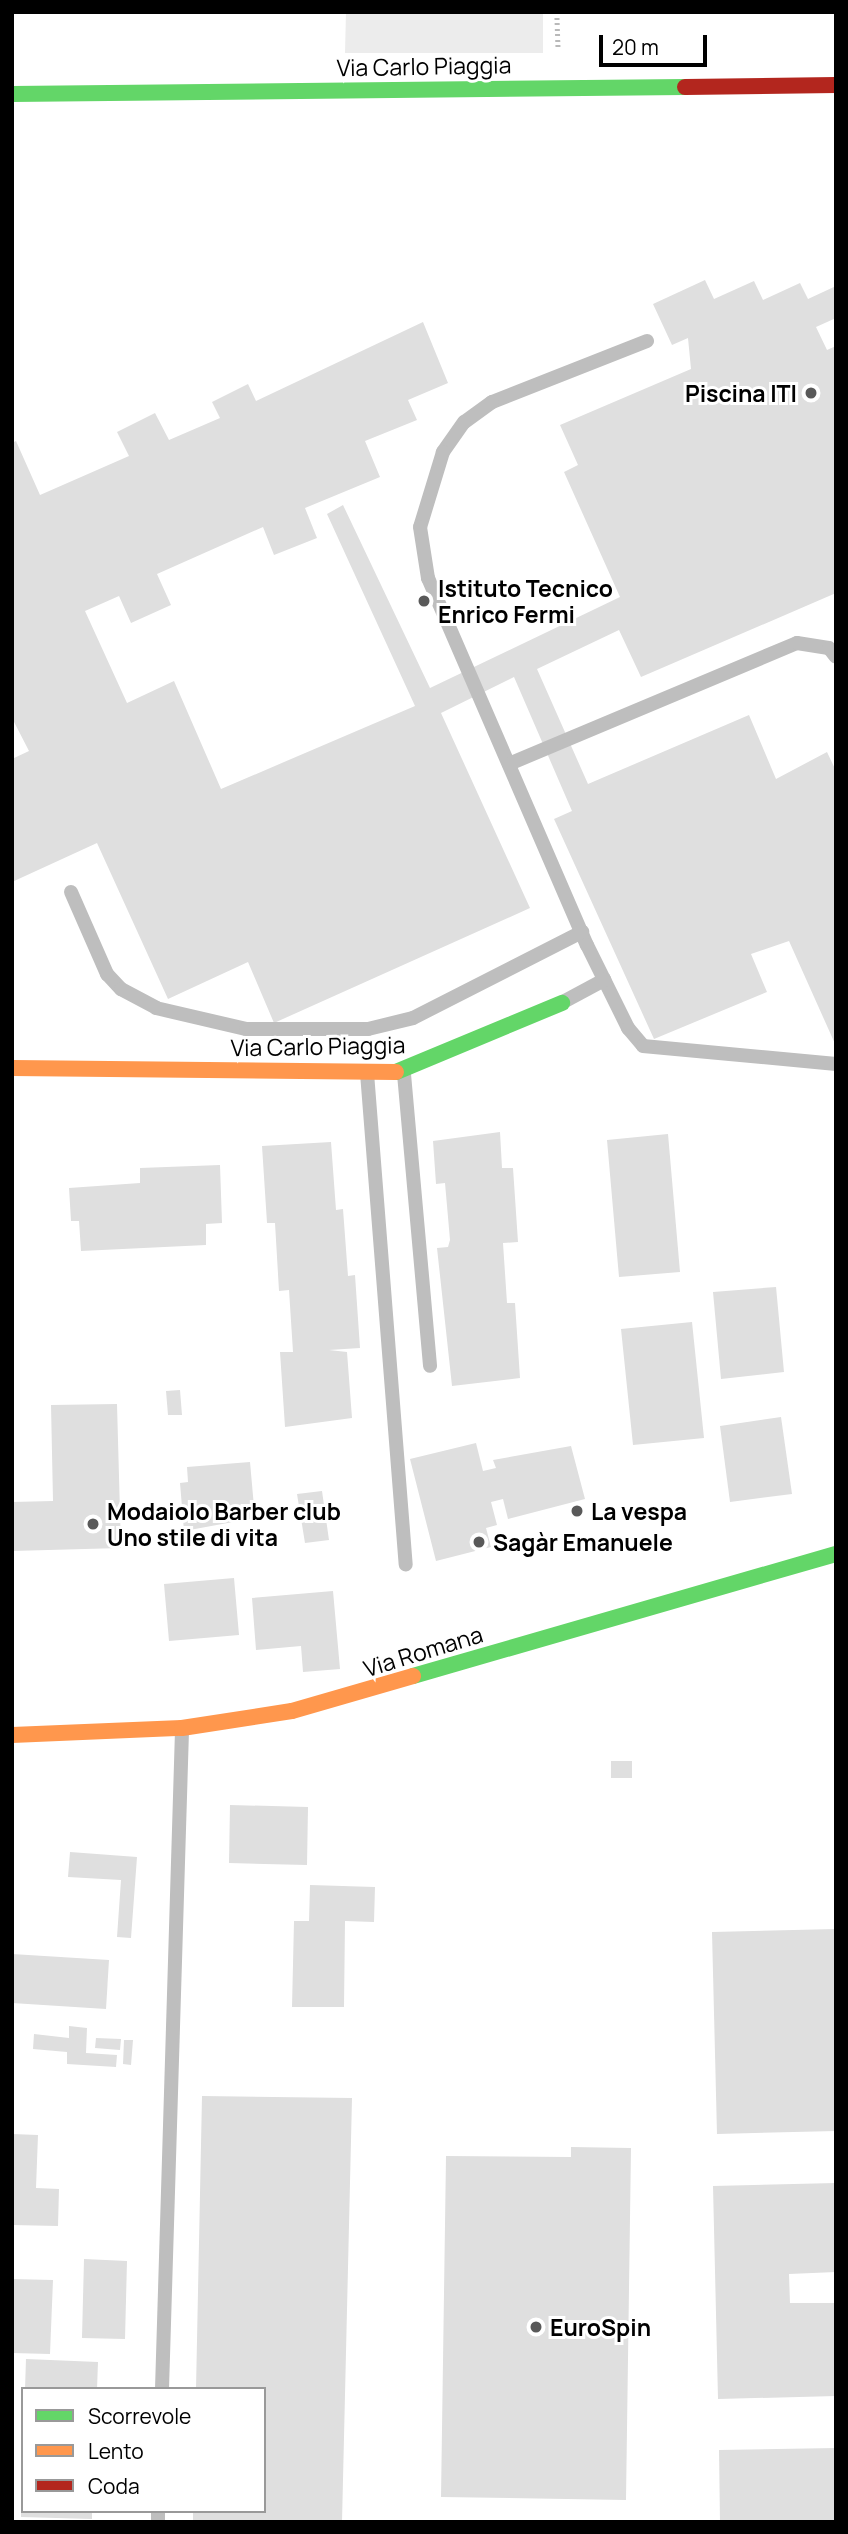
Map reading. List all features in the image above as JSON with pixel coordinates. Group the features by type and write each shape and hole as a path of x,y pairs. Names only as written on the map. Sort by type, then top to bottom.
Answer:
{"street":[{"name":"Via Carlo Piaggia","path":"12,94 836,85"},
{"name":"Via Carlo Piaggia","path":"12,1068 404,1072 562,1003"},
{"name":"Via Romana","path":"12,1735 182,1728 336,1700 836,1554"}],"lane":[{"path":"647,341 492,402 464,422 443,452 430,485 420,527 428,578 604,980 643,1046 836,1064"},
{"path":"509,764 797,643 829,648 836,656"},
{"path":"71,892 107,974 121,989 156,1008 246,1030 368,1029 413,1018 582,932"},
{"name":"Via Carlo Piaggia","path":"562,1003 604,980"},
{"path":"367,1072 406,1564"},
{"path":"404,1072 430,1366"},
{"path":"162,2387 182,1728"}],"shaded area":[{"path":"346,12 543,12 543,53 345,53"}],"building":[{"path":"705,280 714,299 754,281 763,300 800,283 808,299 836,286 836,318 816,327 827,350 836,346 836,593 641,677 619,630 537,669 588,784 749,715 776,779 827,752 836,771 836,1046 789,941 751,954 767,992 654,1039 554,819 572,811 514,677 441,713 530,908 274,1023 248,962 168,999 97,843 12,882 12,759 29,751 12,718 12,443 16,441 40,495 129,456 117,432 155,413 169,440 220,418 212,402 248,384 256,401 423,322 448,383 408,400 417,420 365,441 380,477 305,508 317,538 274,555 263,527 157,574 171,605 131,623 119,596 85,611 127,703 174,681 221,789 415,706 327,514 343,505 430,688 620,597 564,472 578,465 560,425 691,369 688,338 672,345 653,304"},
{"path":"500,1132 502,1168 513,1168 518,1242 503,1243 507,1303 515,1303 520,1378 452,1386 437,1248 448,1247 450,1240 445,1183 436,1184 433,1141"},
{"path":"668,1134 680,1272 619,1277 607,1140"},
{"path":"331,1142 336,1210 343,1209 348,1276 355,1275 360,1348 329,1350 347,1352 352,1418 285,1427 280,1352 293,1352 289,1290 279,1291 275,1223 267,1223 262,1146"},
{"path":"220,1165 222,1223 206,1224 206,1245 81,1251 79,1221 71,1221 69,1188 140,1183 140,1168"},
{"path":"776,1287 784,1372 721,1379 713,1292"},
{"path":"692,1322 704,1438 633,1445 621,1329"},
{"path":"180,1390 182,1415 168,1415 166,1391"},
{"path":"117,1404 121,1548 12,1551 12,1502 53,1501 51,1405"},
{"path":"781,1417 792,1494 730,1502 720,1426"},
{"path":"476,1443 483,1471 496,1468 493,1460 571,1446 585,1499 508,1519 503,1499 491,1502 497,1525 486,1528 491,1547 436,1561 410,1459"},
{"path":"250,1462 255,1518 184,1531 180,1483 188,1482 187,1467"},
{"path":"322,1491 329,1540 305,1543 297,1494"},
{"path":"234,1578 239,1635 169,1641 164,1584"},
{"path":"333,1591 340,1669 303,1672 301,1646 256,1650 252,1598"},
{"path":"611,1761 632,1761 632,1778 611,1778"},
{"path":"230,1805 308,1807 307,1865 229,1863"},
{"path":"70,1852 137,1857 131,1938 117,1937 121,1880 68,1877"},
{"path":"310,1885 375,1887 374,1922 345,1921 344,2007 292,2007 294,1921 309,1921"},
{"path":"836,1929 836,2131 717,2134 712,1932"},
{"path":"12,1954 109,1960 106,2009 12,2003"},
{"path":"69,2026 87,2028 86,2053 117,2055 116,2067 67,2064 67,2052 33,2049 34,2034 69,2038"},
{"path":"96,2038 121,2039 120,2050 95,2048"},
{"path":"124,2040 133,2040 131,2065 123,2064"},
{"path":"202,2096 352,2098 342,2522 193,2522 193,2513 266,2513 266,2387 196,2387"},
{"path":"12,2134 38,2135 36,2188 59,2189 58,2226 12,2225"},
{"name":"EuroSpin","path":"571,2147 631,2148 626,2500 441,2497 446,2156 571,2157"},
{"path":"836,2183 836,2272 789,2274 790,2303 836,2303 836,2396 718,2399 713,2186"},
{"path":"84,2259 127,2261 125,2339 82,2338"},
{"path":"12,2279 53,2280 50,2354 12,2353"},
{"path":"26,2359 98,2362 97,2387 25,2387"},
{"path":"836,2448 836,2522 720,2522 719,2450"},
{"path":"21,2513 92,2513 92,2519 21,2517"}],"traffic: fast":[{"path":"12,94 685,87"},
{"path":"396,1072 562,1003"},
{"path":"413,1676 836,1554"}],"traffic: slow":[{"path":"12,1068 396,1072"},
{"path":"12,1735 182,1728 292,1711 413,1676"}],"traffic: jam":[{"path":"685,87 836,85"}],"place":[{"name":"Piscina ITI","path":"811,393"},
{"name":"Istituto Tecnico Enrico Fermi","path":"424,601"},
{"name":"La vespa","path":"577,1511"},
{"name":"Modaiolo Barber club Uno stile di vita","path":"93,1524"},
{"name":"Sagàr Emanuele","path":"479,1542"},
{"name":"EuroSpin","path":"536,2327"}]}
